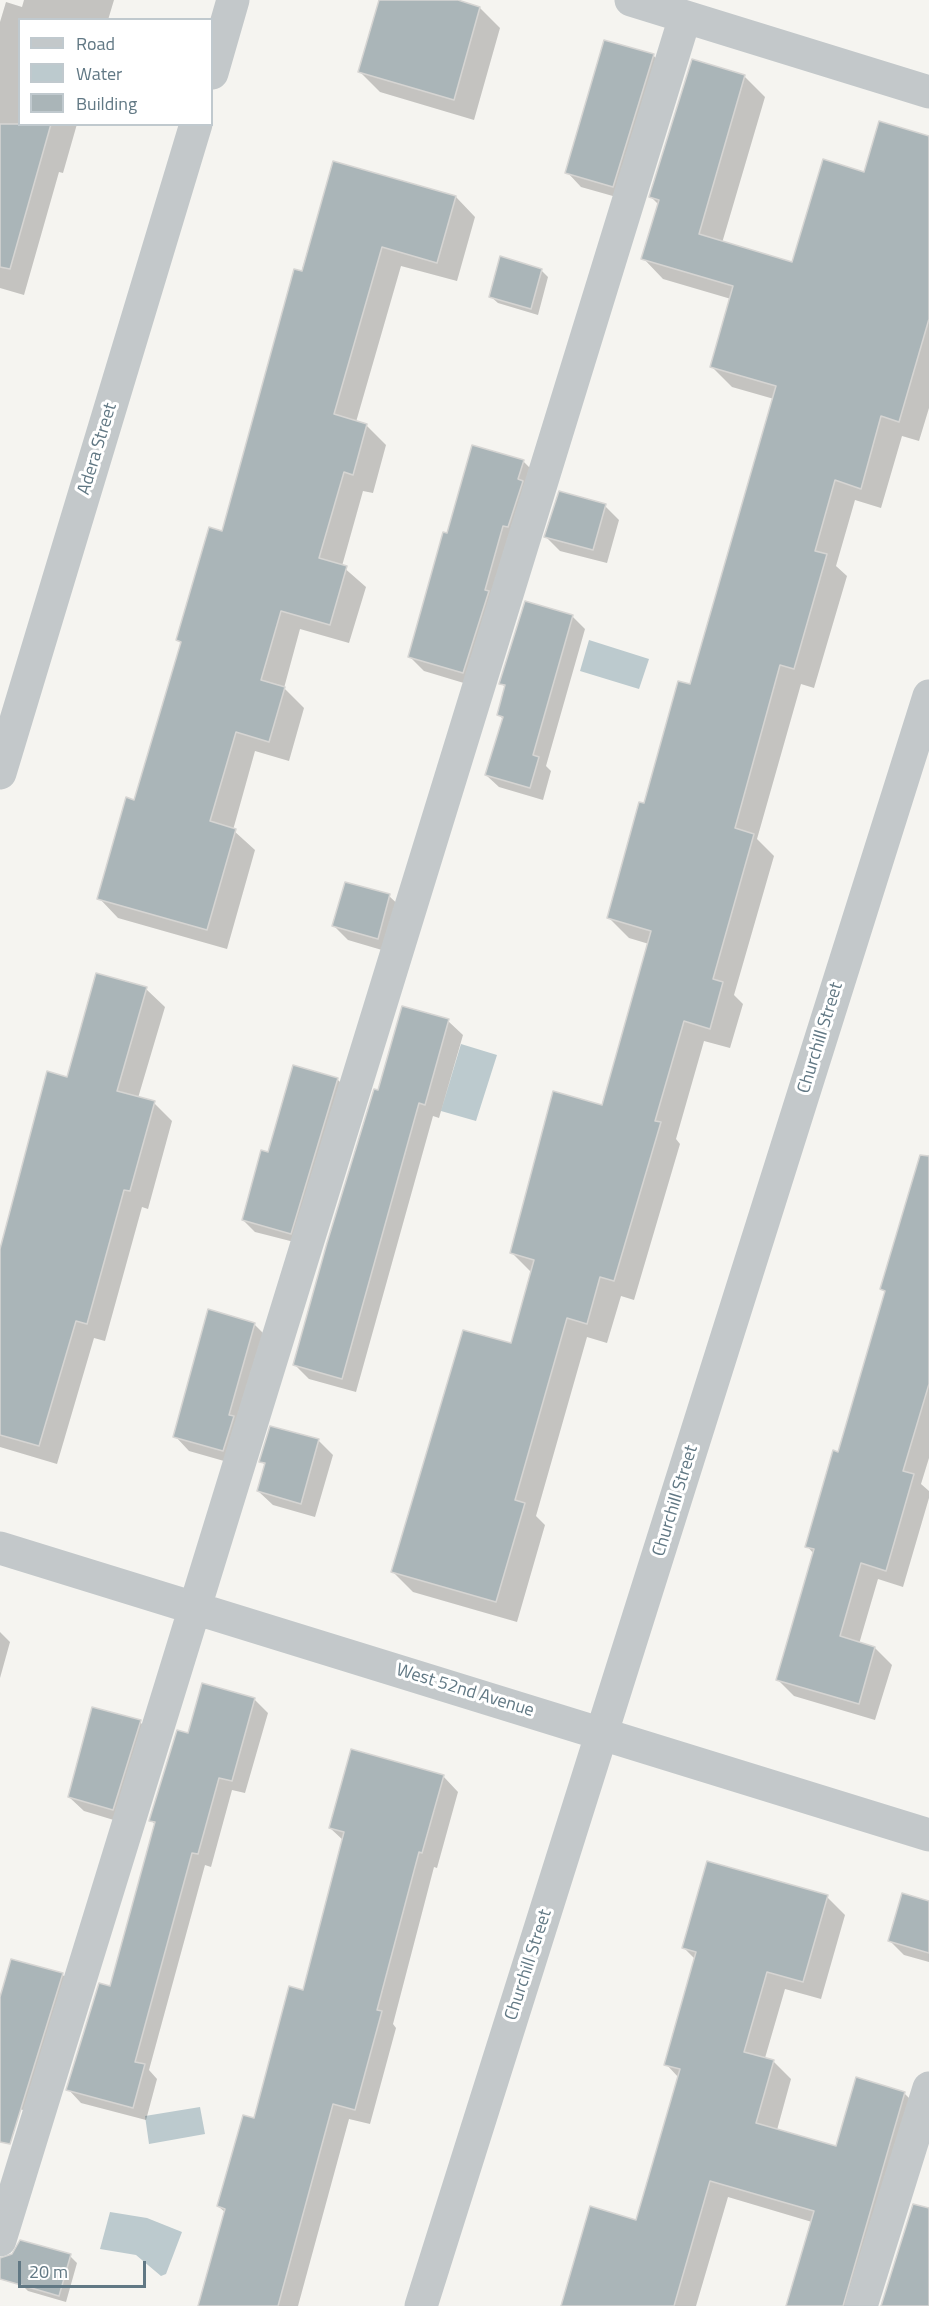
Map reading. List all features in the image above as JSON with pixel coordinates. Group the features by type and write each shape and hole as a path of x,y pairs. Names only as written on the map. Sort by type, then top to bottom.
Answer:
{"street":[{"path":"213,70 233,0"},
{"path":"631,0 929,92"},
{"path":"0,2240 685,17"},
{"name":"Adera Street","path":"0,773 195,126"},
{"name":"Churchill Street","path":"421,2306 929,696"},
{"name":"West 52nd Avenue","path":"0,1548 929,1835"},
{"path":"861,2306 929,2088"}],"water":[{"path":"589,640 649,659 639,689 580,671"},
{"path":"461,1044 497,1055 476,1121 441,1111"},
{"path":"200,2107 205,2134 149,2144 145,2116"},
{"path":"110,2212 147,2218 182,2232 166,2274 161,2276 136,2255 100,2249"}],"building":[{"path":"379,0 458,0 480,7 454,100 358,72"},
{"path":"604,40 654,54 613,187 565,173"},
{"path":"692,59 745,75 699,234 792,262 823,159 864,172 879,121 929,136 929,319 899,422 881,416 861,489 835,480 815,551 827,554 794,669 780,665 735,828 754,834 713,979 723,982 710,1029 684,1021 655,1121 661,1122 614,1281 600,1277 587,1324 567,1318 515,1500 525,1503 496,1602 391,1572 463,1330 511,1343 534,1260 510,1253 553,1091 602,1105 651,931 607,918 639,802 644,803 678,681 690,684 776,386 710,367 733,286 641,259 659,200 649,197"},
{"path":"0,124 50,126 10,269 0,267"},
{"path":"333,161 456,196 437,263 382,247 334,414 367,424 353,475 344,472 319,558 347,566 330,625 281,611 261,680 285,687 269,742 236,732 210,821 236,829 207,930 97,899 126,797 134,800 181,642 176,640 209,527 222,531 294,269 302,271"},
{"path":"500,256 542,269 531,309 489,297"},
{"path":"472,445 524,460 518,479 523,481 508,527 503,526 485,590 489,591 463,673 408,657 443,532 447,533"},
{"path":"559,491 606,504 593,550 544,537"},
{"path":"525,601 573,615 533,755 539,757 530,788 485,775 503,717 497,715 505,685 499,684"},
{"path":"345,882 390,894 378,939 332,926"},
{"path":"96,973 147,987 117,1091 155,1101 130,1191 124,1190 87,1324 76,1321 39,1446 0,1435 0,1249 47,1071 67,1077"},
{"path":"402,1006 449,1019 425,1105 419,1103 342,1379 293,1365 327,1243 374,1089 378,1090"},
{"path":"293,1065 338,1078 291,1234 242,1220 261,1150 268,1152"},
{"path":"920,1155 929,1156 929,1384 903,1471 914,1474 886,1571 861,1563 840,1636 875,1647 859,1704 776,1680 814,1549 805,1547 833,1450 838,1452 885,1291 880,1289"},
{"path":"208,1309 255,1323 229,1415 234,1416 223,1451 173,1437"},
{"path":"270,1426 319,1439 301,1504 257,1491 265,1463 259,1462"},
{"path":"202,1683 255,1698 232,1781 219,1778 198,1854 192,1853 135,2062 145,2064 133,2108 66,2090 99,1983 110,1986 155,1822 149,1821 177,1730 188,1733"},
{"path":"92,1707 141,1720 113,1810 68,1797"},
{"path":"351,1749 444,1775 422,1853 419,1852 377,2010 382,2011 355,2110 333,2104 278,2306 198,2306 225,2209 217,2206 243,2115 254,2118 289,1986 303,1990 344,1832 329,1828"},
{"path":"707,1861 828,1895 803,1982 767,1972 744,2052 774,2060 756,2123 836,2146 856,2077 905,2092 843,2306 786,2306 814,2211 710,2181 674,2306 561,2306 590,2206 636,2220 680,2069 664,2065 696,1952 682,1948"},
{"path":"902,1893 929,1901 929,1953 888,1941"},
{"path":"11,1959 63,1973 10,2144 0,2142 0,1997"},
{"path":"913,2204 929,2208 929,2306 881,2306"},
{"path":"20,2240 71,2254 59,2296 0,2279 0,2258 12,2254"}]}
